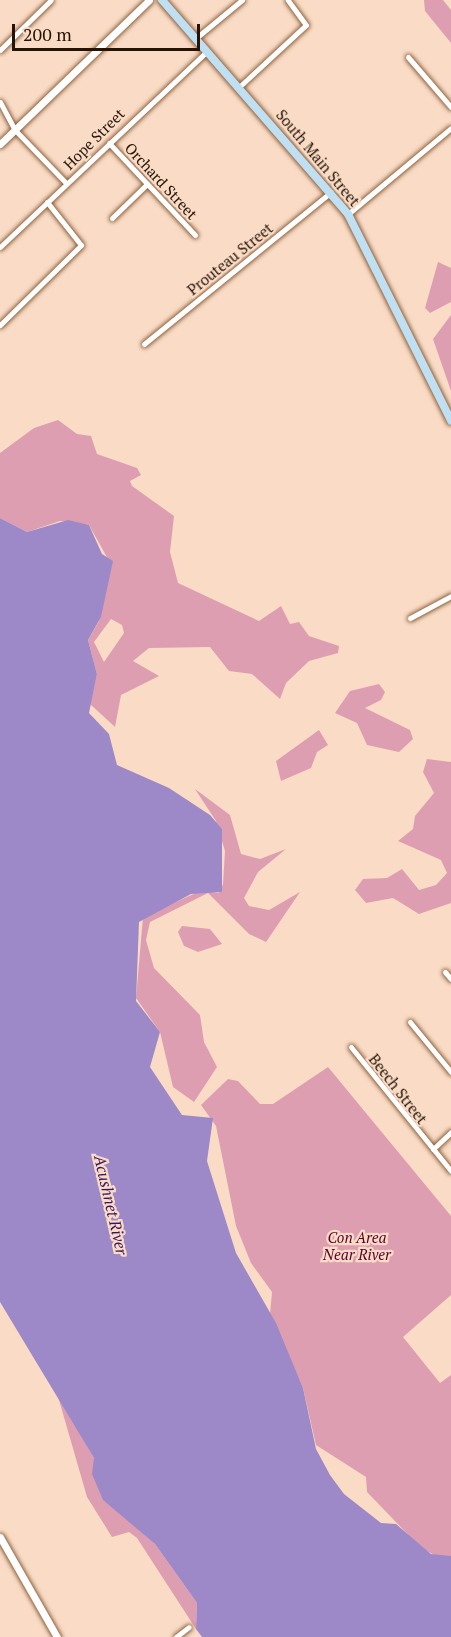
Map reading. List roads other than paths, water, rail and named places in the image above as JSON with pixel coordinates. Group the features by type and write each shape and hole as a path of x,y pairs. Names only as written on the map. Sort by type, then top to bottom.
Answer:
{"main road":[{"name":"South Main Street","path":"162,0 348,214 451,421"}],"street":[{"path":"0,50 51,0"},
{"path":"0,144 149,0"},
{"path":"196,38 242,0"},
{"path":"238,87 306,25 288,0"},
{"name":"Hope Street","path":"0,247 207,51"},
{"path":"408,57 451,107"},
{"path":"0,102 15,130 66,183"},
{"path":"348,214 451,128"},
{"name":"Orchard Street","path":"109,142 195,235"},
{"path":"112,218 147,184"},
{"name":"Prouteau Street","path":"144,344 331,192"},
{"path":"0,325 81,245 46,202"},
{"path":"410,618 451,596"},
{"path":"445,972 451,979"},
{"path":"410,1022 451,1072"},
{"name":"Beech Street","path":"351,1047 451,1171"},
{"path":"433,1149 451,1132"},
{"path":"0,1537 57,1637"},
{"path":"176,1637 189,1627"}],"water":[{"name":"Acushnet River","path":"0,518 27,532 68,520 89,525 102,554 113,561 101,617 88,640 97,674 89,713 109,734 117,765 169,788 210,815 222,829 222,892 191,894 139,922 136,1001 160,1032 150,1067 182,1115 213,1118 207,1161 236,1253 276,1323 303,1388 316,1449 330,1475 344,1494 381,1523 396,1524 431,1554 451,1556 451,1637 202,1637 196,1629 197,1603 155,1544 103,1500 92,1474 94,1458 0,1302"}],"park label":[{"name":"Con Area Near River","path":"357,1246"}]}
